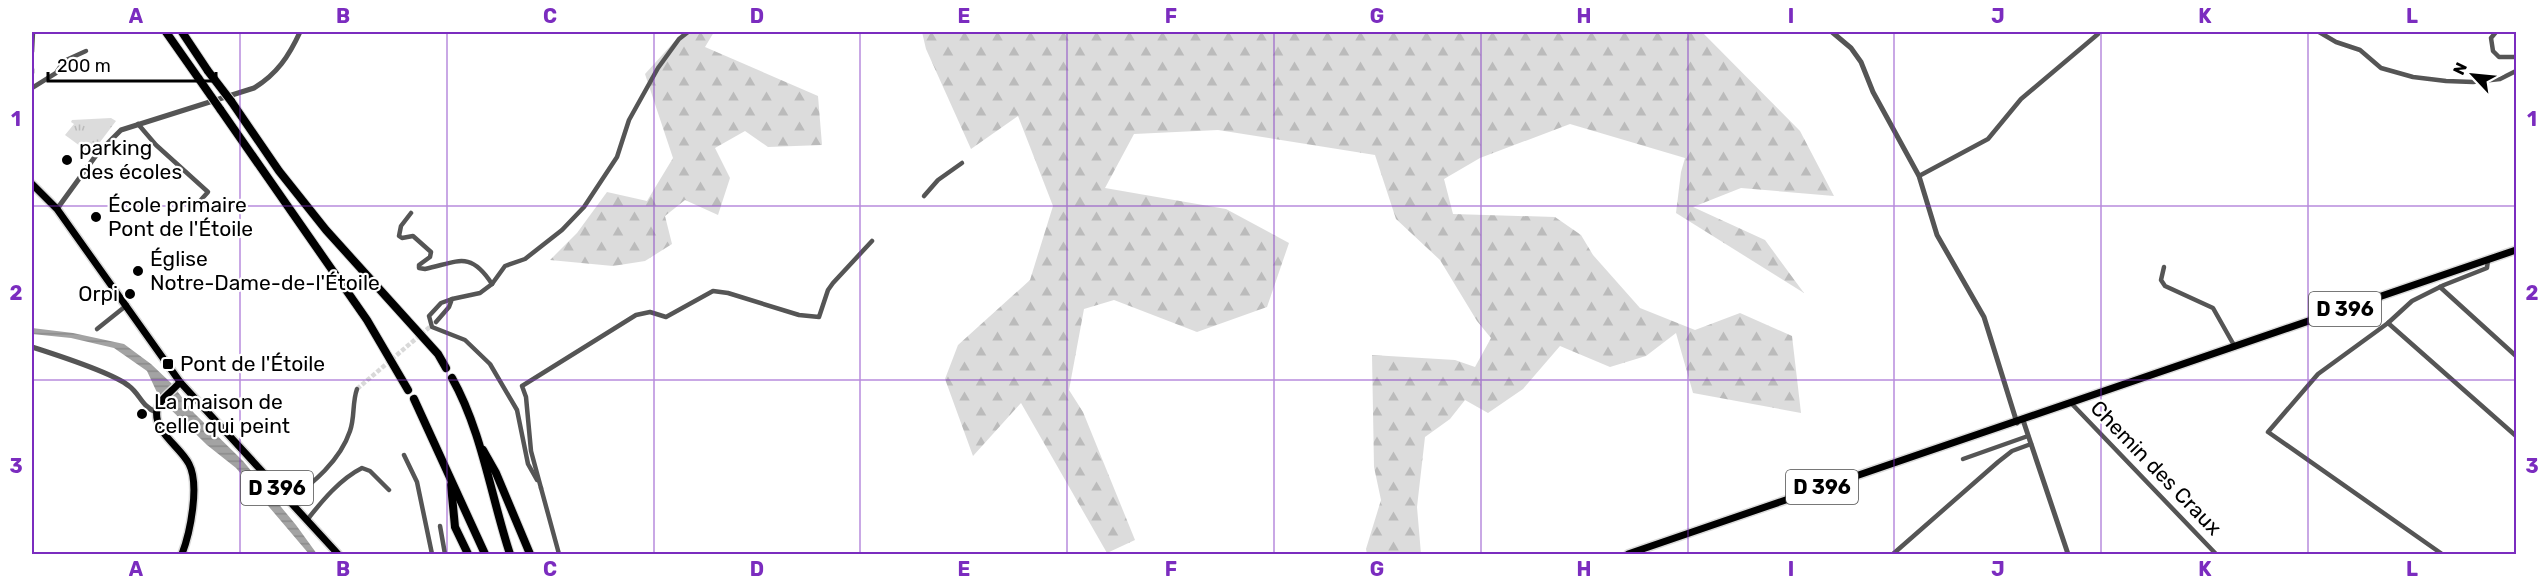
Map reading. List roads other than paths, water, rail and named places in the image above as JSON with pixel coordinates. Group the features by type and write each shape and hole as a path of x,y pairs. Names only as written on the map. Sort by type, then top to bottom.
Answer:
{"highway":[{"path":"166,32 367,320 408,390"},
{"path":"182,32 279,171 326,230 438,354 447,368"},
{"path":"452,378 479,444 510,555"},
{"path":"414,399 485,555"},
{"path":"479,444 496,472 530,555"},
{"path":"450,478 455,527 468,555"}],"main road":[{"path":"32,184 57,209 127,305 178,384 157,409 160,427 189,464 194,490 188,538 182,555"},
{"name":"D 396","path":"1628,555 2517,250"},
{"name":"D 396","path":"178,384 216,421 338,555"}],"street":[{"path":"32,52 33,32"},
{"path":"57,209 110,139 121,130 254,88 268,80 286,60 300,32"},
{"path":"541,488 528,464 517,410 489,364 465,340 432,327 429,316 441,303 480,293 492,284 505,266 525,259 562,230 584,207 617,157 629,120 658,68 679,39 688,32"},
{"path":"1832,32 1851,48 1861,63 1873,92 1919,176 1937,235 1984,317 2020,422 2031,444 2068,555"},
{"path":"2319,32 2336,42 2360,50 2381,68 2419,78 2473,82 2499,79 2517,71"},
{"path":"2489,32 2493,51 2499,57 2517,57"},
{"path":"2491,38 2496,32"},
{"path":"1919,176 1988,139 2021,99 2098,34"},
{"path":"32,88 56,73 64,61 86,51"},
{"path":"147,121 148,136"},
{"path":"138,124 208,192 199,202"},
{"path":"924,196 938,180 962,163"},
{"path":"411,213 401,226 400,238 413,236 431,252 430,257 418,264 418,268 425,269 468,261 478,266 492,284"},
{"path":"559,555 531,452 526,397 522,386 636,315 650,312 666,317 714,291 728,293 799,315 819,317 828,290 872,242"},
{"path":"2442,555 2268,432 2318,374 2388,323 2412,301 2487,268 2488,260"},
{"path":"2164,267 2161,280 2165,286 2213,308 2235,346"},
{"path":"2440,287 2517,356"},
{"path":"436,322 449,307 452,299"},
{"path":"96,329 127,305"},
{"path":"2388,323 2517,436"},
{"path":"32,347 120,381 130,386 146,407 157,409"},
{"path":"289,501 315,481 341,449 350,433 357,390"},
{"name":"Chemin des Craux","path":"2072,404 2216,555"},
{"path":"1964,459 2028,436"},
{"path":"1893,555 1998,462 2012,452 2031,444"},
{"path":"404,455 417,482 432,555"},
{"path":"307,520 321,502 352,473 362,468 370,471 389,490"},
{"path":"440,526 444,555"}],"tunnel":[{"path":"357,389 432,325"}],"place":[{"name":"parking des écoles","path":"67,160"},
{"name":"École primaire Pont de l'Étoile","path":"96,217"},
{"name":"Église Notre-Dame-de-l'Étoile","path":"138,271"},
{"name":"Orpi","path":"130,294"},
{"name":"Pont de l'Étoile","path":"168,364"},
{"name":"La maison de celle qui peint","path":"142,414"}]}
